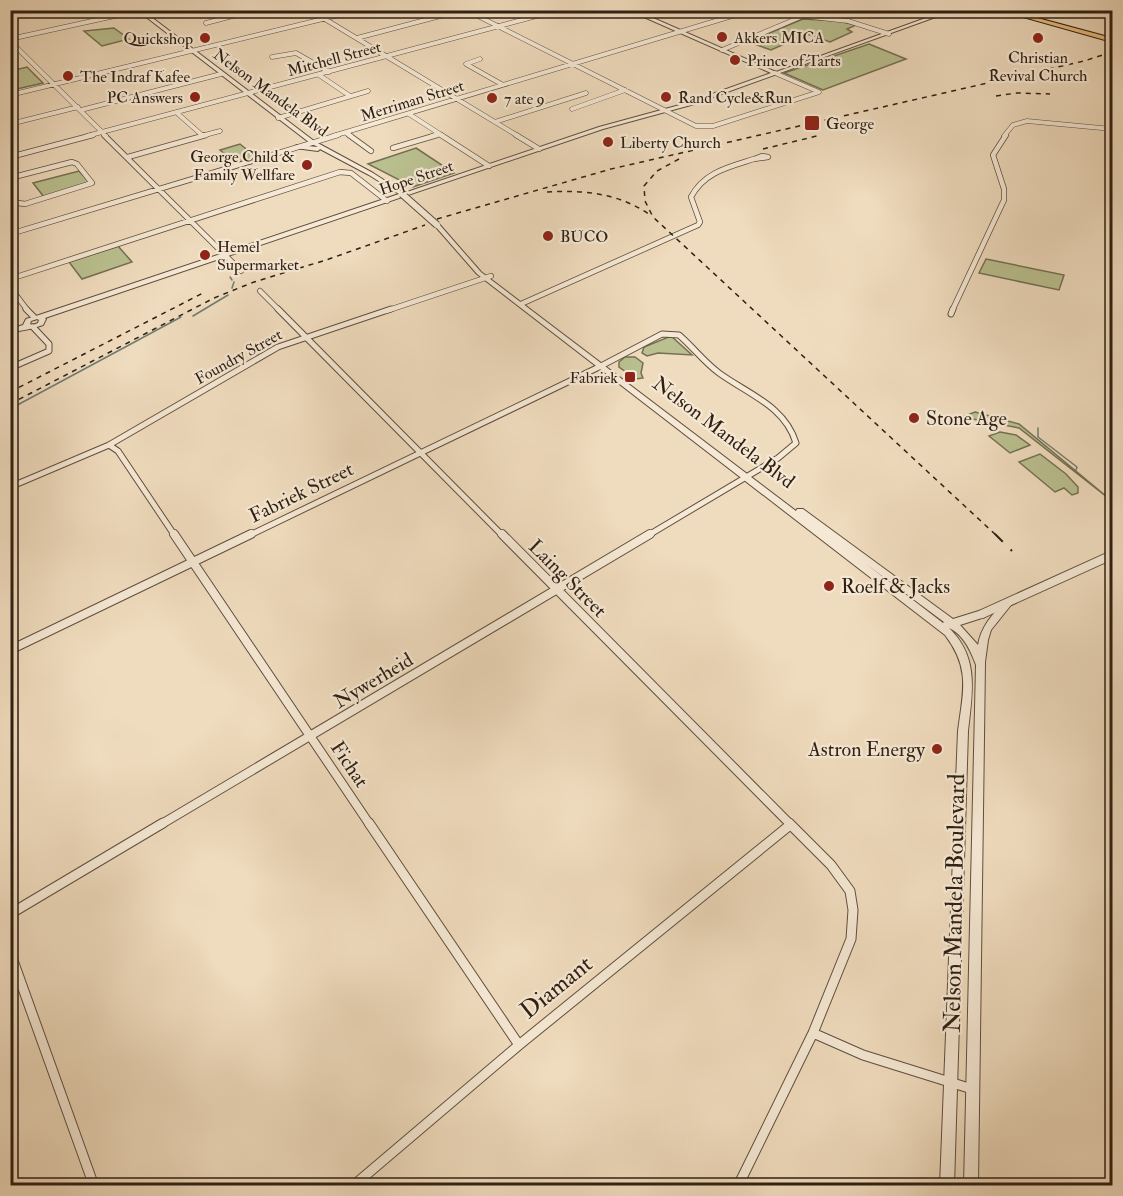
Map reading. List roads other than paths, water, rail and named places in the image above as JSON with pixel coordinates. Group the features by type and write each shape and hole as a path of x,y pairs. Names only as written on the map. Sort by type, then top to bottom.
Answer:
{"highway":[{"path":"990,10 1044,22"},
{"path":"1000,10 1113,40"}],"street":[{"path":"206,23 256,10"},
{"path":"310,10 539,149"},
{"path":"10,95 360,10"},
{"path":"357,38 464,10 696,126 713,126 819,92 630,10"},
{"name":"Mitchell Street","path":"10,158 559,10"},
{"name":"Merriman Street","path":"10,234 752,10"},
{"path":"788,10 803,16 842,20 889,34"},
{"name":"Hope Street","path":"10,330 601,128 664,111 953,10"},
{"path":"10,40 140,11"},
{"name":"Nelson Mandela Blvd","path":"140,11 312,142 402,194 422,210 469,261 488,277 950,627"},
{"path":"722,50 803,16"},
{"path":"10,40 241,271"},
{"path":"272,57 287,52 297,52 330,72"},
{"path":"480,59 466,64 503,85"},
{"path":"10,124 221,74"},
{"path":"319,75 350,96"},
{"path":"572,109 625,90"},
{"path":"278,118 368,91"},
{"path":"495,122 586,93"},
{"path":"177,113 203,136"},
{"path":"409,114 489,166"},
{"path":"951,314 1005,200 1004,189 993,155 995,148 1013,125 1027,122 1113,129"},
{"path":"128,158 220,131"},
{"path":"346,132 371,151"},
{"path":"393,148 440,134"},
{"path":"297,147 311,146 329,152"},
{"path":"523,303 642,252 659,241 700,223 691,197 704,178 753,159"},
{"path":"10,178 72,162 77,164 92,183 30,203 18,203 10,195"},
{"path":"10,279 345,172 352,174 387,201"},
{"name":"Foundry Street","path":"10,488 109,445 278,347 488,277"},
{"path":"10,287 49,344 49,351 41,356 10,368"},
{"name":"Laing Street","path":"260,291 831,865 850,891 853,910 851,939 813,1033"},
{"name":"Fabriek Street","path":"10,650 421,453 662,334 679,335 720,374 761,399 780,415 795,436 796,443 790,450 749,476"},
{"name":"Fichat","path":"109,445 118,451 194,561 519,1045"},
{"name":"Nywerheid","path":"10,914 749,476"},
{"path":"950,627 974,621 982,614 1113,555"},
{"path":"981,665 985,631 989,622 1008,603"},
{"name":"Nelson Mandela Boulevard","path":"950,627 975,648 981,665 971,1185"},
{"name":"Nelson Mandela Boulevard","path":"947,1185 961,776 967,669 965,654 950,627"},
{"path":"961,776 979,780"},
{"name":"Diamant","path":"352,1185 519,1045 790,825"},
{"path":"959,848 977,853"},
{"path":"10,952 94,1185"},
{"path":"738,1185 813,1033 863,1054 972,1089"}],"waterway":[{"path":"232,288 234,282"},
{"path":"193,316 228,295"},
{"path":"10,409 181,317"},
{"path":"1038,428 1038,437 1077,467 1076,470"}],"railway":[{"path":"437,219 611,169 1084,61 1112,52"},
{"path":"996,96 1017,93 1050,94"},
{"path":"763,149 821,135"},
{"path":"679,159 657,171 644,186 645,201 653,217 997,536"},
{"path":"547,192 601,194 626,202 650,215"},
{"path":"10,404 214,298 254,282 326,260 425,225"},
{"path":"10,392 205,292"},
{"path":"997,536 1012,551"}],"place":[{"name":"Akkers MICA","path":"722,37"},
{"name":"Quickshop","path":"205,38"},
{"name":"Christian Revival Church","path":"1038,38"},
{"name":"Prince of Tarts","path":"735,60"},
{"name":"The Indraf Kafee","path":"68,76"},
{"name":"PC Answers","path":"195,97"},
{"name":"Rand Cycle&Run","path":"666,97"},
{"name":"7 ate 9","path":"492,98"},
{"name":"George","path":"812,123"},
{"name":"Liberty Church","path":"608,142"},
{"name":"George Child & Family Wellfare","path":"307,165"},
{"name":"BUCO","path":"548,236"},
{"name":"Hemel Supermarket","path":"205,255"},
{"name":"Fabriek","path":"630,377"},
{"name":"Stone Age","path":"914,418"},
{"name":"Roelf & Jacks","path":"829,586"},
{"name":"Astron Energy","path":"937,749"}]}
